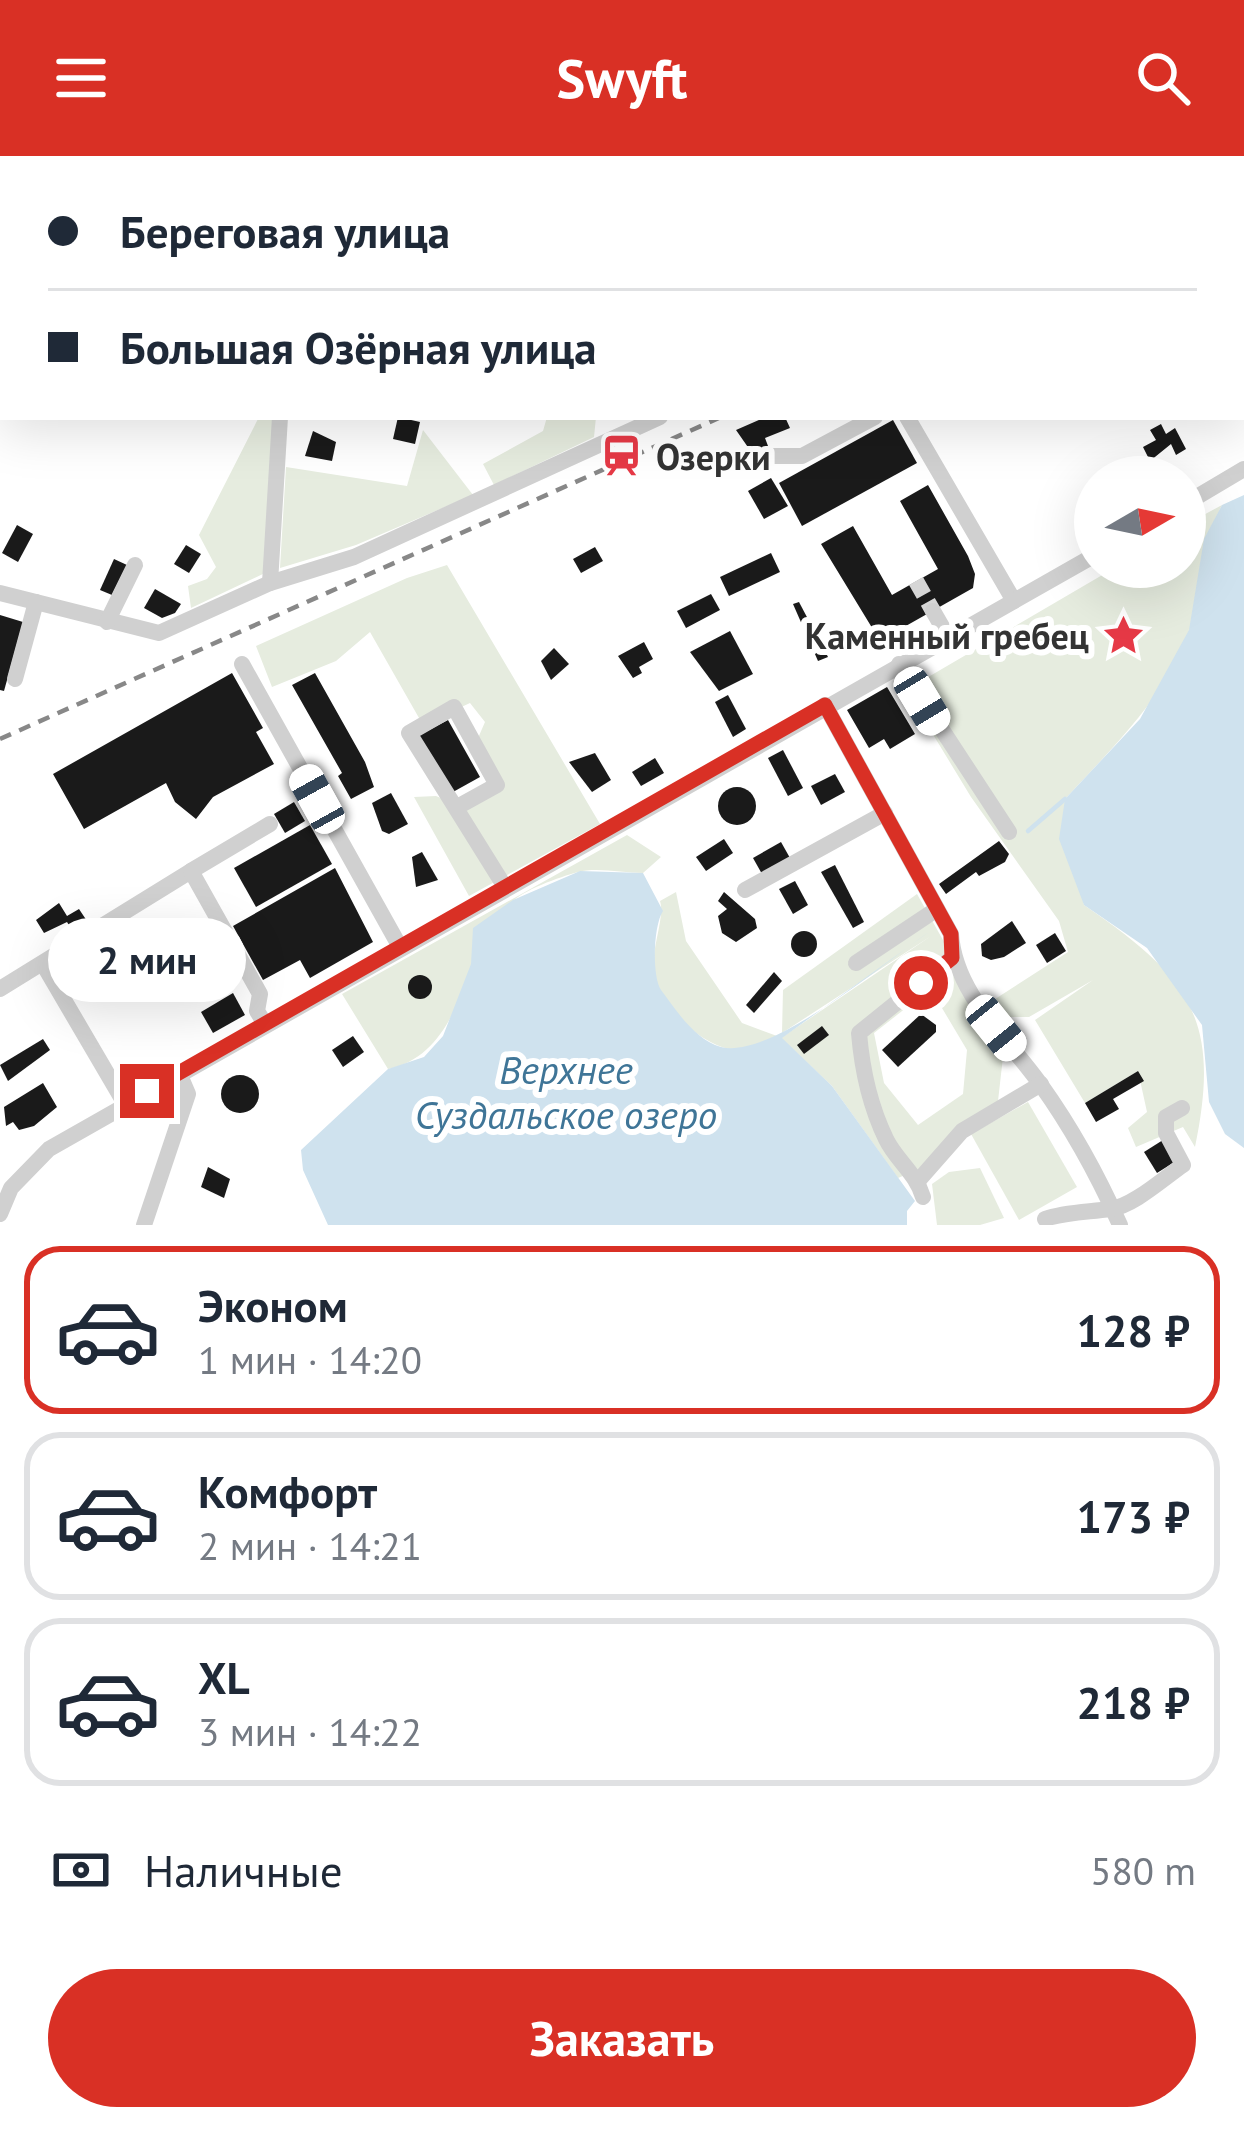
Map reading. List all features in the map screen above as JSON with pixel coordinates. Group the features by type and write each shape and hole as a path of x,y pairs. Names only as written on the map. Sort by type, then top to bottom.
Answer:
{"street":[{"path":"271,583 280,420"},
{"path":"0,592 159,633 194,622 271,583 354,556 653,420"},
{"path":"762,456 802,456 868,420"},
{"path":"910,420 1014,601"},
{"path":"1206,492 1244,469"},
{"path":"107,622 134,565"},
{"path":"0,1214 11,1188 49,1148 1074,567"},
{"path":"15,679 35,602"},
{"path":"933,611 948,637"},
{"path":"242,664 400,947"},
{"path":"899,664 1009,832"},
{"path":"825,705 951,934 952,958 965,985 1041,1084 1117,1217"},
{"path":"459,806 497,785 454,707 409,733 442,794 459,806 506,887"},
{"path":"745,890 885,814"},
{"path":"0,989 270,824"},
{"path":"191,871 260,994 257,1011 265,1024"},
{"path":"856,963 937,909"},
{"path":"952,958 859,1033 862,1072 887,1141 920,1189 962,1131 1041,1084"},
{"path":"43,964 125,1103"},
{"path":"144,1225 188,1094 179,1072"},
{"path":"1045,1219 1117,1217 1184,1166 1166,1133 1166,1118 1182,1108"}],"shaded area":[{"path":"257,420 274,420 265,573 191,608 188,586 207,579 216,567 199,535"},
{"path":"546,420 596,420 594,437 494,485 483,464 543,431"},
{"path":"423,430 473,495 356,545 280,568 286,467 407,486"},
{"path":"1222,505 1206,552 1206,514"},
{"path":"447,565 600,824 469,896 414,797 436,796 460,806 497,785 475,745 485,722 470,703 423,725 370,632 336,661 272,687 256,646 407,578"},
{"path":"1080,588 1199,588 1190,629 1168,676 1136,720 1065,799 1084,905 1149,955 1189,1005 1204,1065 1195,1147 1183,1127 1136,1147 1128,1128 1147,1112 1138,1071 1085,1103 1035,1020 1093,980 1029,1017 999,1017 989,1003 1068,952 1059,921 971,797 906,690"},
{"path":"627,835 661,857 643,873 578,872 516,899 494,926 459,1002 432,1045 413,1060 388,1069 342,994"},
{"path":"676,892 686,941 742,1023 777,1036 742,1050 716,1045 691,1029 662,996 653,963 660,901"},
{"path":"917,894 1004,1048 998,1101 917,1170 898,1178 832,1086 781,1038 931,936 782,1033 783,990","holes":["911,1004 942,1008 967,1050 963,1094 918,1125 884,1083 874,1033"]},
{"path":"1028,1102 1077,1187 1019,1220 971,1134"},
{"path":"980,1168 1004,1218 980,1225 937,1225 932,1184 949,1172"}],"water":[{"path":"1244,495 1244,1148 1225,1134 1209,1102 1202,1025 1147,948 1084,905 1059,839 1065,799 1140,719 1189,630 1196,588 1206,588 1206,535 1222,505"},
{"name":"Верхнее Суздальское озеро","path":"580,871 643,873 663,911 656,939 658,983 687,1023 712,1043 742,1047 768,1039 825,1007 782,1038 832,1086 915,1201 907,1211 907,1225 328,1225 303,1170 301,1150 388,1069 424,1057 443,1036 471,964 473,928 513,900"}],"building":[{"path":"397,420 420,422 415,444 393,439"},
{"path":"759,420 786,420 790,428 765,438 768,446 752,453 736,430"},
{"path":"893,420 917,463 802,526 779,483"},
{"path":"1161,424 1166,434 1175,428 1186,449 1176,455 1171,444 1156,456 1148,456 1143,447 1156,440 1150,430"},
{"path":"313,431 336,442 332,461 305,456"},
{"path":"771,478 788,506 764,519 748,491"},
{"path":"928,485 968,556 975,574 973,588 897,631 874,631 821,544 853,526 892,595 938,569 900,501"},
{"path":"17,525 33,534 18,562 2,553"},
{"path":"186,545 201,554 189,573 174,564"},
{"path":"595,547 603,561 581,573 573,559"},
{"path":"771,553 780,572 729,596 720,577"},
{"path":"114,559 127,565 112,595 100,590"},
{"path":"155,589 181,604 175,613 162,618 144,608"},
{"path":"711,594 720,610 686,628 677,611"},
{"path":"799,602 828,657 818,661 793,604"},
{"path":"0,615 23,622 4,691 0,690"},
{"path":"730,631 753,674 719,691 690,652"},
{"path":"644,642 653,659 639,667 642,673 633,678 618,656"},
{"path":"554,648 569,664 551,680 541,661"},
{"path":"232,673 263,728 256,732 274,764 213,797 196,819 175,802 166,783 84,829 53,774"},
{"path":"315,673 374,787 351,799 338,776 342,773 292,685"},
{"path":"887,687 915,734 890,749 884,739 869,748 847,710"},
{"path":"728,695 746,729 733,737 715,702"},
{"path":"448,720 480,777 453,792 418,736"},
{"path":"783,750 803,788 788,796 768,758"},
{"path":"595,753 611,780 592,792 569,762"},
{"path":"655,758 664,773 641,786 632,772"},
{"path":"835,774 845,792 821,805 811,786"},
{"path":"737,787 751,792 756,806 751,820 737,825 723,820 718,806 723,792"},
{"path":"391,793 408,824 389,834 382,831 372,803"},
{"path":"294,802 305,821 285,833 274,814"},
{"path":"310,825 332,864 256,907 234,868"},
{"path":"724,839 733,853 706,871 696,857"},
{"path":"999,841 1009,854 1005,862 979,876 976,872 946,894 939,884"},
{"path":"781,842 790,858 762,874 753,858"},
{"path":"422,852 438,880 416,887 412,857"},
{"path":"835,865 864,922 853,928 821,872"},
{"path":"335,868 373,942 310,978 300,960 263,980 233,926"},
{"path":"795,881 808,905 793,914 779,889"},
{"path":"724,892 755,919 757,928 736,942 722,933 718,916 727,909 718,901"},
{"path":"59,903 67,916 79,909 89,924 74,933 67,922 44,933 36,920"},
{"path":"1012,921 1026,943 1004,957 982,956 981,944"},
{"path":"804,931 817,944 804,957 791,944"},
{"path":"1055,933 1066,951 1047,963 1036,945"},
{"path":"774,972 782,981 754,1013 746,1005"},
{"path":"420,975 429,978 429,996 420,999 411,996 408,987 411,978"},
{"path":"233,993 245,1015 213,1033 201,1012"},
{"path":"921,1014 936,1025 936,1032 898,1067 882,1050"},
{"path":"822,1026 829,1035 804,1054 797,1045"},
{"path":"353,1036 364,1052 343,1067 332,1050"},
{"path":"43,1039 50,1050 8,1081 0,1065"},
{"path":"1138,1071 1144,1081 1113,1099 1119,1109 1096,1122 1085,1103"},
{"path":"240,1075 254,1080 259,1094 254,1108 240,1113 226,1108 221,1094 226,1080"},
{"path":"43,1083 57,1107 34,1126 19,1130 13,1122 6,1126 4,1107"},
{"path":"1163,1140 1176,1161 1157,1173 1144,1152"},
{"path":"208,1167 230,1179 224,1198 201,1187"}],"waterway":[{"path":"1028,831 1065,799"}],"tunnel":[{"path":"916,581 933,611"}],"railway":[{"path":"0,739 714,420"}],"place":[{"name":"Озерки","path":"622,456"},
{"name":"Каменный гребец","path":"1123,635"}],"route":[{"path":"147,1091 825,705 951,934 952,958 921,983"}]}
